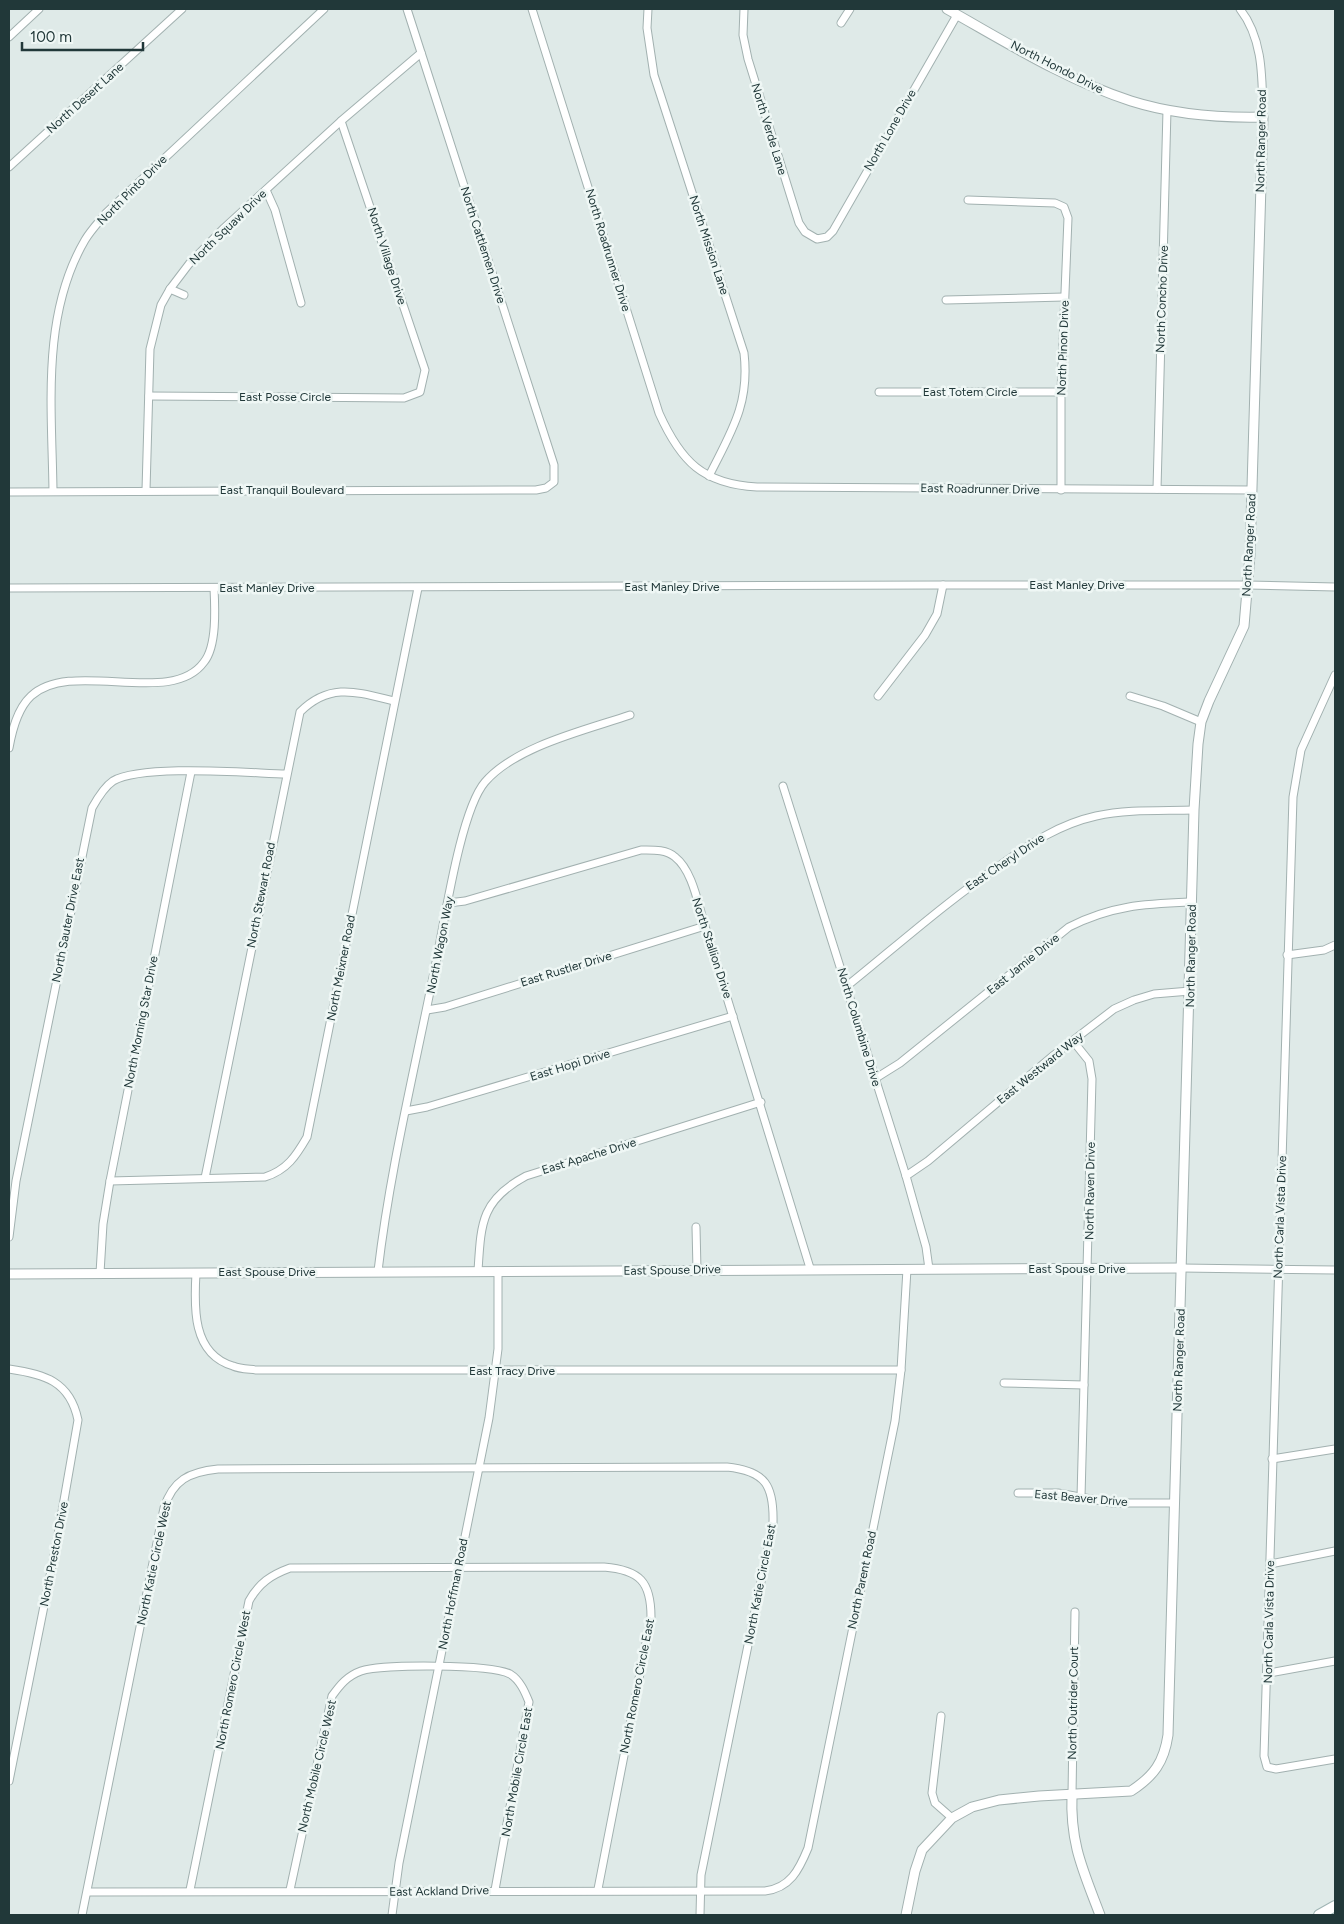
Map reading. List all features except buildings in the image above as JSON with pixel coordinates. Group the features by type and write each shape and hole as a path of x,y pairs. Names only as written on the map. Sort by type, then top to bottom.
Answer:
{"main road":[{"path":"1319,1915 1335,1906"}],"street":[{"path":"9,37 39,9"},
{"name":"North Desert Lane","path":"9,167 182,9"},
{"name":"North Pinto Drive","path":"53,491 53,347 58,308 85,240 106,213 324,9"},
{"name":"North Cattlemen Drive","path":"407,9 554,465 554,482"},
{"name":"North Roadrunner Drive","path":"532,9 659,413 676,447 690,463 709,476"},
{"name":"North Mission Lane","path":"648,9 647,35 654,75 744,353 747,377 741,409 709,476"},
{"name":"North Verde Lane","path":"744,9 743,35 748,59 799,224 805,232 817,239"},
{"path":"841,23 850,9"},
{"name":"North Hondo Drive","path":"947,9 1091,86 1131,101 1167,110 1211,115 1263,117"},
{"name":"North Ranger Road","path":"906,1915 915,1871 922,1850 952,1818 972,1807 999,1800 1131,1791 1146,1781 1158,1769 1165,1753 1168,1725 1194,810 1201,722 1208,701 1244,626 1248,585 1263,117 1260,56 1253,32 1240,9"},
{"name":"North Lone Drive","path":"817,239 827,237 833,231 957,15"},
{"name":"North Squaw Drive","path":"146,490 151,341 161,305 170,289 189,264 266,190 340,121 421,53"},
{"name":"North Concho Drive","path":"1157,488 1167,110"},
{"name":"North Village Drive","path":"340,121 425,370 420,392"},
{"path":"266,190 275,210 301,302"},
{"name":"North Pinon Drive","path":"968,200 1054,203 1064,207 1068,218 1061,392 1061,490"},
{"path":"170,289 184,295"},
{"path":"946,300 1064,297"},
{"name":"East Posse Circle","path":"149,396 404,398 420,392"},
{"name":"East Totem Circle","path":"880,392 1061,392"},
{"name":"East Roadrunner Drive","path":"709,476 732,486 757,487 1252,490"},
{"name":"East Tranquil Boulevard","path":"9,492 536,490 546,488 554,482"},
{"path":"878,696 926,635 937,614 943,585"},
{"name":"East Manley Drive","path":"9,588 1248,585 1335,588"},
{"path":"9,748 19,711 31,696 50,684 71,682 167,682 190,675 205,662 212,641 215,614 214,588"},
{"name":"North Meixner Road","path":"110,1181 265,1177 278,1173 291,1162 306,1136 418,588"},
{"name":"North Carla Vista Drive","path":"1335,675 1310,727 1297,766 1293,797 1272,1459 1269,1674 1264,1756 1267,1767 1276,1769 1335,1759"},
{"name":"North Stewart Road","path":"205,1178 300,712 312,700 325,694 340,691 356,691 394,700"},
{"path":"1130,696 1163,706 1201,722"},
{"name":"North Wagon Way","path":"378,1271 406,1111 459,849 474,801 484,783 496,771 531,751 630,715"},
{"name":"North Sauter Drive East","path":"9,1237 12,1182 92,808 112,782 130,776 149,773 191,772 286,774"},
{"name":"North Morning Star Drive","path":"100,1273 103,1224 110,1181 191,772"},
{"name":"North Columbine Drive","path":"783,786 906,1176 924,1240 929,1269"},
{"name":"East Cheryl Drive","path":"847,986 959,894 1039,838 1068,824 1095,816 1124,811 1194,810"},
{"name":"North Stallion Drive","path":"448,903 465,901 641,850 660,850 675,856 686,872 705,926 761,1102 810,1268"},
{"name":"East Jamie Drive","path":"876,1078 900,1063 1069,926 1090,916 1125,906 1192,902"},
{"name":"East Rustler Drive","path":"427,1010 445,1008 705,926"},
{"path":"1288,955 1324,950 1335,945"},
{"name":"East Westward Way","path":"906,1176 928,1161 1114,1009 1154,994 1190,991"},
{"name":"East Hopi Drive","path":"406,1111 427,1107 733,1016"},
{"name":"North Raven Drive","path":"1073,1041 1089,1061 1092,1078 1089,1269 1081,1497"},
{"name":"East Apache Drive","path":"478,1270 485,1215 498,1195 510,1185 526,1176 761,1102"},
{"path":"696,1227 697,1270"},
{"name":"East Spouse Drive","path":"9,1274 810,1268 1335,1270"},
{"name":"North Parent Road","path":"787,1883 800,1866 808,1848 895,1421 901,1370 907,1269"},
{"name":"North Hoffman Road","path":"392,1915 394,1892 489,1418 496,1371 498,1271"},
{"name":"East Tracy Drive","path":"196,1272 194,1310 198,1330 205,1346 218,1359 233,1366 256,1370 901,1370"},
{"name":"North Preston Drive","path":"9,1370 46,1376 65,1389 75,1404 78,1420 58,1537 9,1781"},
{"path":"1004,1383 1084,1384"},
{"path":"1272,1459 1335,1449"},
{"name":"North Katie Circle East","path":"478,1468 727,1467 753,1472 770,1489 773,1504 773,1523 701,1875 700,1915"},
{"name":"North Katie Circle West","path":"82,1915 164,1508 169,1494 178,1482 202,1470 218,1468 478,1468"},
{"name":"East Beaver Drive","path":"1018,1493 1058,1493 1113,1502 1174,1503"},
{"path":"1270,1564 1335,1551"},
{"name":"North Romero Circle West","path":"190,1890 249,1601 256,1589 277,1573 290,1568 459,1568"},
{"name":"North Romero Circle East","path":"459,1568 620,1568 636,1574 646,1583 651,1598 651,1617 598,1889"},
{"name":"North Outrider Court","path":"1072,1794 1075,1612"},
{"path":"1269,1674 1335,1661"},
{"name":"North Mobile Circle West","path":"290,1890 332,1696 343,1681 360,1672 378,1667 438,1668"},
{"name":"North Mobile Circle East","path":"438,1668 484,1668 512,1675 524,1688 529,1702 495,1890"},
{"path":"941,1716 932,1793 935,1803 952,1818"},
{"path":"1072,1794 1070,1823 1076,1850 1100,1915"},
{"name":"East Ackland Drive","path":"88,1892 290,1890 394,1892 598,1889 765,1891 778,1889 787,1883"}]}
